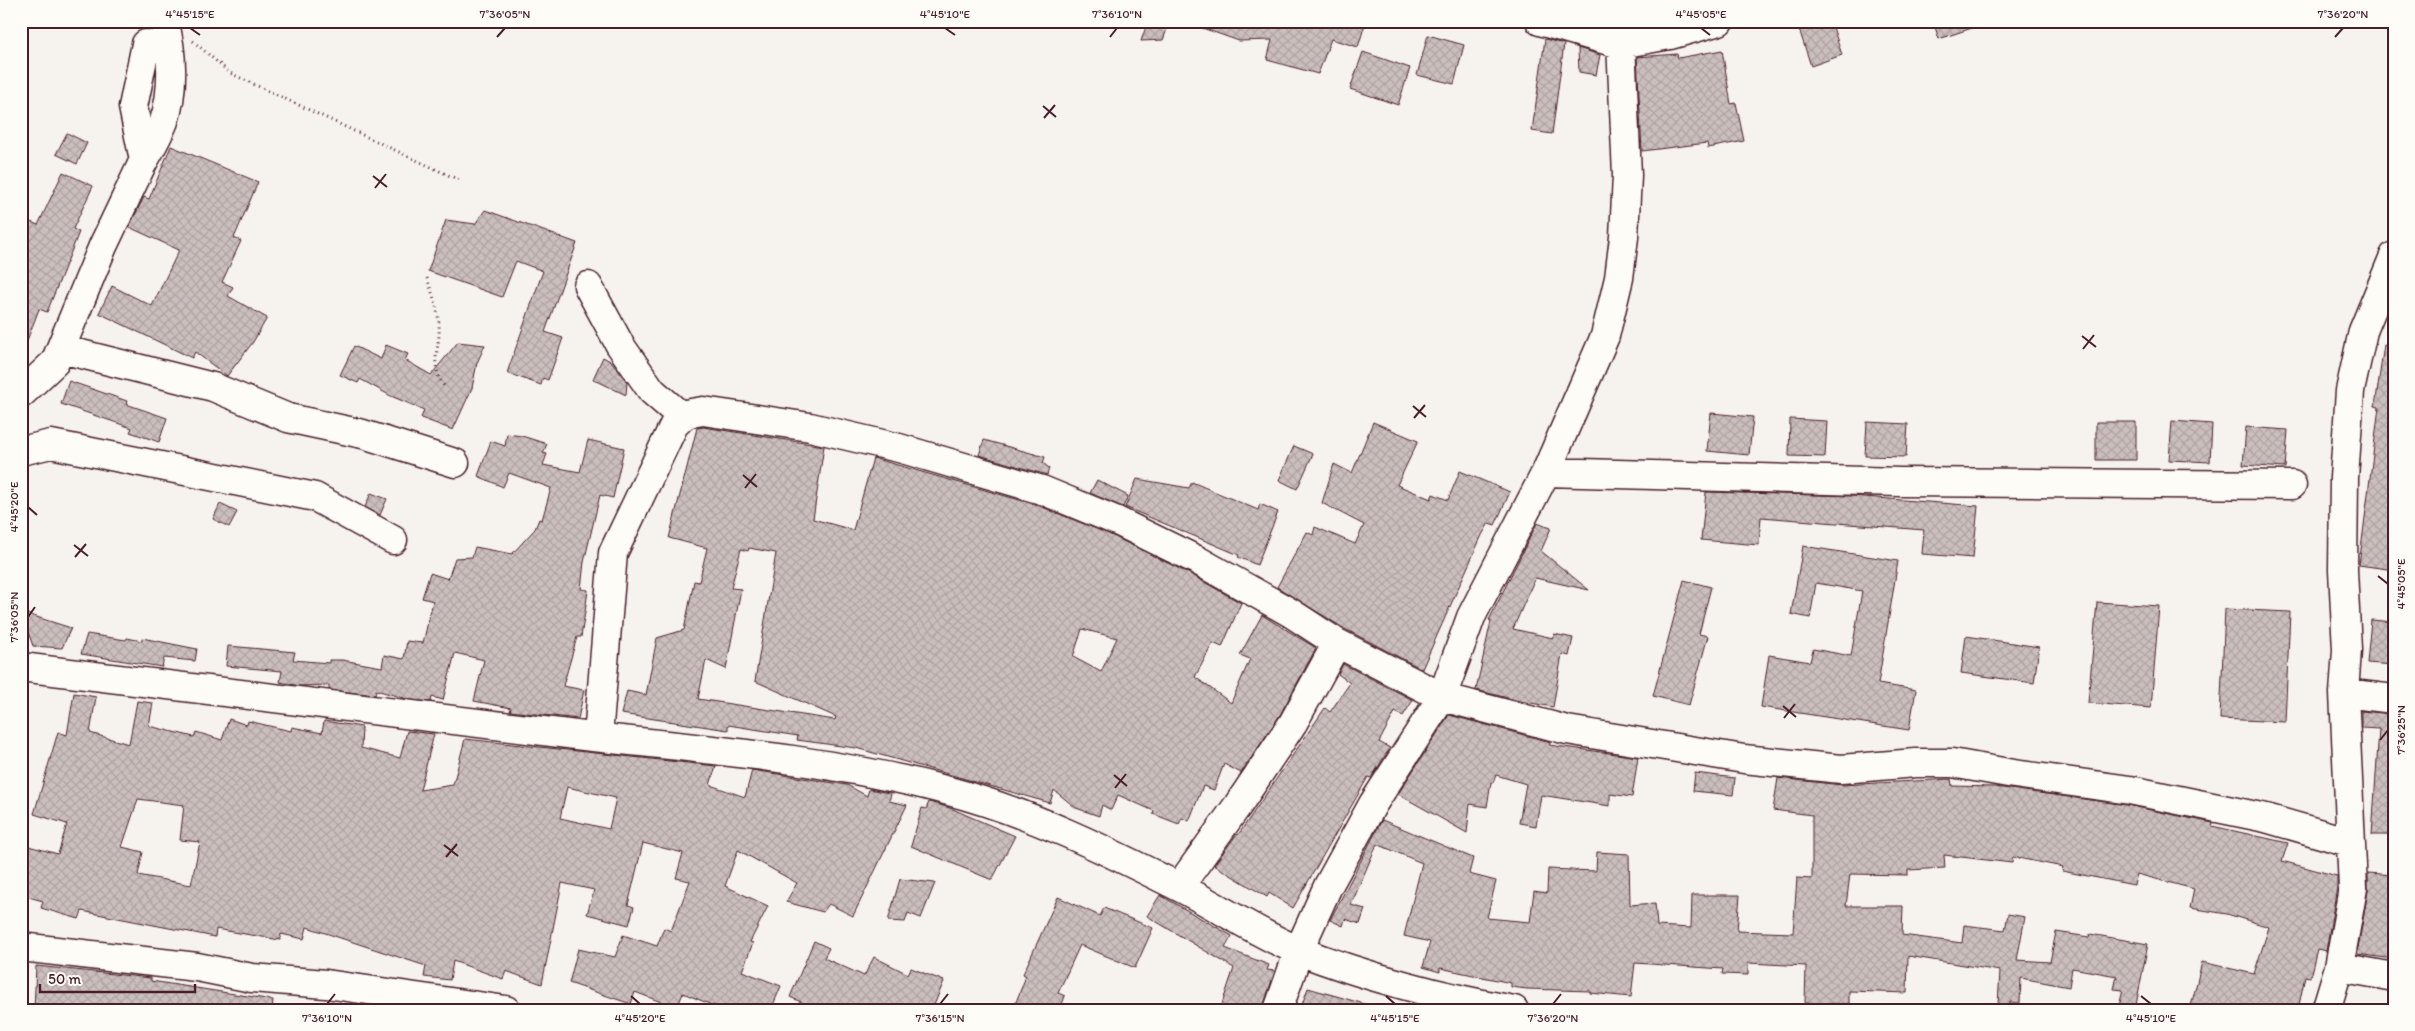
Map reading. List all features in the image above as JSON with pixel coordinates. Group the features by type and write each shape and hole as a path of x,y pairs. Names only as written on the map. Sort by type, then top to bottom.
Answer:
{"street":[{"path":"1540,21 1620,33 1670,35 1719,21"},
{"path":"21,394 58,356 114,218 164,122 170,97 170,69 175,28"},
{"path":"1278,1010 1299,950 1328,886 1373,804 1442,697 1471,617 1546,472 1605,336 1619,278 1624,237 1627,175 1620,33"},
{"path":"144,160 133,107 146,44"},
{"path":"2326,1010 2339,968 2353,888 2349,842 2344,693 2347,650 2343,570 2344,478 2350,391 2362,331 2394,256"},
{"path":"588,286 620,345 652,391 681,416"},
{"path":"58,356 213,387 288,418 363,434 455,463"},
{"path":"598,737 613,553 674,424 681,416 703,411 810,427 899,448 1042,490 1117,521 1197,560 1291,613 1337,643 1442,697 1567,730 1744,759 1841,768 1916,763 1952,763 2014,774 2130,790 2266,818 2349,842"},
{"path":"21,452 51,444 315,497 393,540"},
{"path":"1546,472 1900,482 2292,484"},
{"path":"1180,887 1293,723 1337,643"},
{"path":"21,667 273,700 725,750 859,770 949,791 1026,817 1085,842 1180,887 1260,932 1299,950 1390,980 1514,1010"},
{"path":"2344,693 2394,699"},
{"path":"21,947 197,967 252,978 326,984 506,1010"},
{"path":"2339,968 2394,977"}],"path":[{"path":"175,28 230,72 461,181"},
{"path":"427,278 440,325 435,354 437,375 444,386"}],"building":[{"path":"1148,21 1170,21 1163,40 1141,41"},
{"path":"1191,21 1366,21 1358,47 1331,39 1318,74 1267,60 1272,40 1239,41 1191,24"},
{"path":"1823,21 1831,21 1842,55 1811,66 1799,29"},
{"path":"1933,21 1984,21 1984,24 1939,39"},
{"path":"1428,35 1464,45 1454,84 1417,75"},
{"path":"1545,39 1564,44 1552,134 1532,131"},
{"path":"1578,48 1600,55 1596,75 1579,72"},
{"path":"1722,50 1731,104 1736,103 1744,141 1708,148 1707,143 1642,151 1637,57 1677,54 1678,58"},
{"path":"1363,52 1410,68 1398,105 1350,89"},
{"path":"67,133 87,143 77,164 56,154"},
{"path":"171,146 258,182 234,238 241,241 222,282 233,287 228,296 267,318 253,342 227,376 195,352 192,358 99,313 112,286 152,306 179,250 129,227 144,197 149,199"},
{"path":"63,172 93,186 73,229 79,232 47,312 39,309 23,351 21,351 21,218 38,225"},
{"path":"485,210 577,243 545,332 563,338 548,380 543,378 541,385 507,373 543,271 516,261 502,297 428,271 446,220 475,224"},
{"path":"458,342 485,345 477,363 472,388 453,430 421,418 424,410 391,396 360,379 358,383 340,375 354,346 381,359 386,345 408,354 405,360 431,375"},
{"path":"2384,345 2394,346 2394,570 2359,565 2379,407 2375,406"},
{"path":"603,357 612,362 627,382 626,395 593,379"},
{"path":"69,381 127,401 126,404 167,418 159,442 130,432 132,428 61,404"},
{"path":"1711,413 1753,417 1749,455 1707,451"},
{"path":"1790,419 1827,421 1825,457 1789,456"},
{"path":"2172,421 2212,424 2210,462 2169,460"},
{"path":"1373,422 1418,441 1397,485 1431,499 1433,494 1448,500 1460,471 1510,492 1495,525 1489,523 1482,535 1422,669 1345,629 1277,587 1307,532 1313,535 1315,527 1355,544 1364,525 1322,503 1334,464 1352,473"},
{"path":"1867,422 1908,424 1906,457 1865,456"},
{"path":"2096,422 2136,422 2136,460 2096,460"},
{"path":"703,427 824,446 813,519 853,530 873,458 1037,505 1111,535 1190,574 1241,603 1222,647 1213,643 1195,677 1231,703 1250,659 1240,655 1262,615 1316,648 1280,715 1241,773 1224,764 1214,790 1203,786 1189,821 1182,818 1179,824 1153,814 1154,811 1118,795 1111,810 1102,805 1099,816 1076,808 1054,790 1050,803 856,748 797,740 798,736 728,725 728,730 621,714 627,691 646,695 657,638 684,630 694,581 699,582 707,548 669,538 697,428","holes":["749,548 776,553 755,681 836,717 835,720 698,699 706,660 726,669 741,589 731,588 741,549 748,551","1082,629 1117,638 1101,672 1073,657"]},
{"path":"2246,427 2288,430 2285,468 2243,465"},
{"path":"507,434 522,436 547,444 543,453 547,454 543,465 580,472 588,440 624,448 613,498 600,495 584,562 581,589 588,590 581,637 577,637 563,686 584,690 578,719 510,711 511,708 474,701 484,660 455,653 443,700 432,697 431,702 411,700 376,690 375,695 329,690 329,685 299,686 280,682 282,671 226,666 228,646 295,652 293,660 329,663 329,660 342,660 382,667 384,655 404,659 407,641 423,643 433,601 422,598 430,573 448,579 455,558 472,557 475,547 512,554 535,529 539,519 542,520 551,488 509,473 503,487 478,476 491,441 505,446"},
{"path":"984,440 1045,457 1043,463 1049,468 1047,475 979,455"},
{"path":"1294,446 1313,454 1297,489 1279,480"},
{"path":"1137,479 1189,488 1192,482 1258,510 1260,504 1278,512 1257,565 1238,557 1239,555 1125,507"},
{"path":"1097,480 1128,496 1123,507 1090,493"},
{"path":"1706,492 1852,496 1978,506 1973,558 1922,554 1924,530 1761,517 1759,545 1701,540"},
{"path":"371,493 387,499 380,515 365,507"},
{"path":"220,504 237,512 229,527 213,519"},
{"path":"1537,523 1551,528 1541,551 1589,590 1535,578 1513,629 1553,638 1554,634 1573,638 1569,656 1562,654 1553,707 1476,690 1491,621 1489,620"},
{"path":"1803,546 1898,561 1878,684 1916,690 1909,730 1761,707 1769,655 1810,662 1813,649 1851,656 1862,591 1816,583 1810,618 1791,614"},
{"path":"1684,580 1711,587 1699,634 1708,636 1689,705 1653,696"},
{"path":"2097,602 2159,606 2151,708 2088,703"},
{"path":"2225,609 2290,612 2285,722 2220,719"},
{"path":"21,612 71,628 62,648 33,646"},
{"path":"2371,620 2394,622 2394,665 2367,663"},
{"path":"87,634 126,640 127,638 142,641 142,638 197,649 195,661 164,658 162,667 81,654"},
{"path":"1966,636 2039,647 2034,683 1961,673"},
{"path":"1343,664 1413,700 1403,716 1395,712 1379,742 1390,748 1371,778 1368,777 1293,908 1269,893 1267,897 1214,865 1238,835 1325,708 1330,712 1350,683 1338,674"},
{"path":"74,693 96,697 90,733 129,744 137,701 153,703 149,726 194,737 196,732 222,740 229,719 247,725 248,721 291,731 292,727 322,733 324,721 362,727 361,748 400,758 407,731 434,734 420,790 453,785 465,739 716,766 710,785 745,797 752,770 847,785 867,796 869,789 889,793 891,794 889,801 907,805 853,916 829,904 823,912 786,902 797,883 738,850 725,886 768,906 750,942 753,943 742,971 781,986 771,1010 724,1010 683,993 677,1008 635,992 631,1004 569,983 578,949 615,957 623,935 657,946 664,928 671,931 690,881 676,878 683,853 643,843 628,905 634,907 629,925 587,914 594,890 562,883 542,984 506,971 503,979 453,961 450,980 424,977 426,966 307,927 304,939 281,934 280,940 216,929 215,937 82,911 79,919 41,908 43,901 21,895 21,844 58,854 67,824 34,814 58,732 67,735","holes":["567,787 616,798 609,829 560,818","138,799 184,805 180,840 200,842 191,885 138,875 143,852 122,847"]},
{"path":"2361,711 2394,714 2394,835 2372,835 2379,729 2361,728"},
{"path":"1449,715 1550,742 1549,745 1638,757 1632,797 1610,794 1610,806 1541,795 1536,826 1519,823 1526,784 1496,775 1493,783 1491,782 1487,807 1470,804 1467,833 1398,794"},
{"path":"1695,773 1735,778 1733,795 1693,791"},
{"path":"1778,778 1842,785 1951,779 1952,786 1995,787 2127,805 2213,823 2212,826 2288,843 2282,861 2337,876 2337,887 2326,951 2317,949 2310,977 2305,976 2298,1010 2190,1010 2202,962 2254,974 2269,927 2227,914 2190,908 2194,889 2137,874 2134,885 2062,871 2063,867 2013,857 2012,863 1944,855 1945,868 1908,870 1908,875 1850,874 1846,906 1903,906 1902,935 1962,943 1964,925 2005,930 2008,914 2025,917 2017,960 2050,962 2056,932 2089,937 2090,934 2148,944 2135,1010 2118,1010 2123,990 2114,989 2117,976 2072,968 2069,987 2021,978 2020,1003 2010,1002 2009,1006 1998,1004 2000,971 1908,956 1907,993 1849,991 1849,1004 1805,1003 1806,966 1748,963 1748,975 1722,974 1723,969 1635,963 1631,997 1590,993 1590,991 1511,987 1511,983 1440,968 1440,972 1423,967 1430,942 1404,936 1422,863 1377,844 1351,905 1365,909 1360,924 1345,919 1343,926 1330,920 1382,820 1473,858 1469,874 1496,881 1487,918 1530,922 1534,891 1547,893 1548,869 1596,871 1597,852 1629,854 1630,905 1655,903 1657,926 1691,928 1692,895 1740,895 1737,931 1793,933 1797,878 1812,879 1812,815 1773,810"},
{"path":"929,802 950,808 1015,836 992,880 911,846 922,808 926,809"},
{"path":"2368,873 2394,875 2394,959 2357,954 2368,891"},
{"path":"900,879 935,883 921,918 908,913 905,922 888,921"},
{"path":"1160,895 1232,936 1225,948 1269,965 1267,970 1275,971 1262,1010 1220,1010 1234,968 1147,916"},
{"path":"1058,897 1100,916 1104,908 1153,928 1135,968 1080,945 1058,993 1065,996 1060,1010 1013,1010 1026,976 1023,974"},
{"path":"814,941 829,948 824,958 864,976 874,957 908,974 911,968 944,981 932,1010 819,1010 790,997"},
{"path":"36,966 151,978 151,981 273,1000 272,1010 34,1010"},
{"path":"1308,988 1368,1005 1367,1010 1300,1010"}]}
